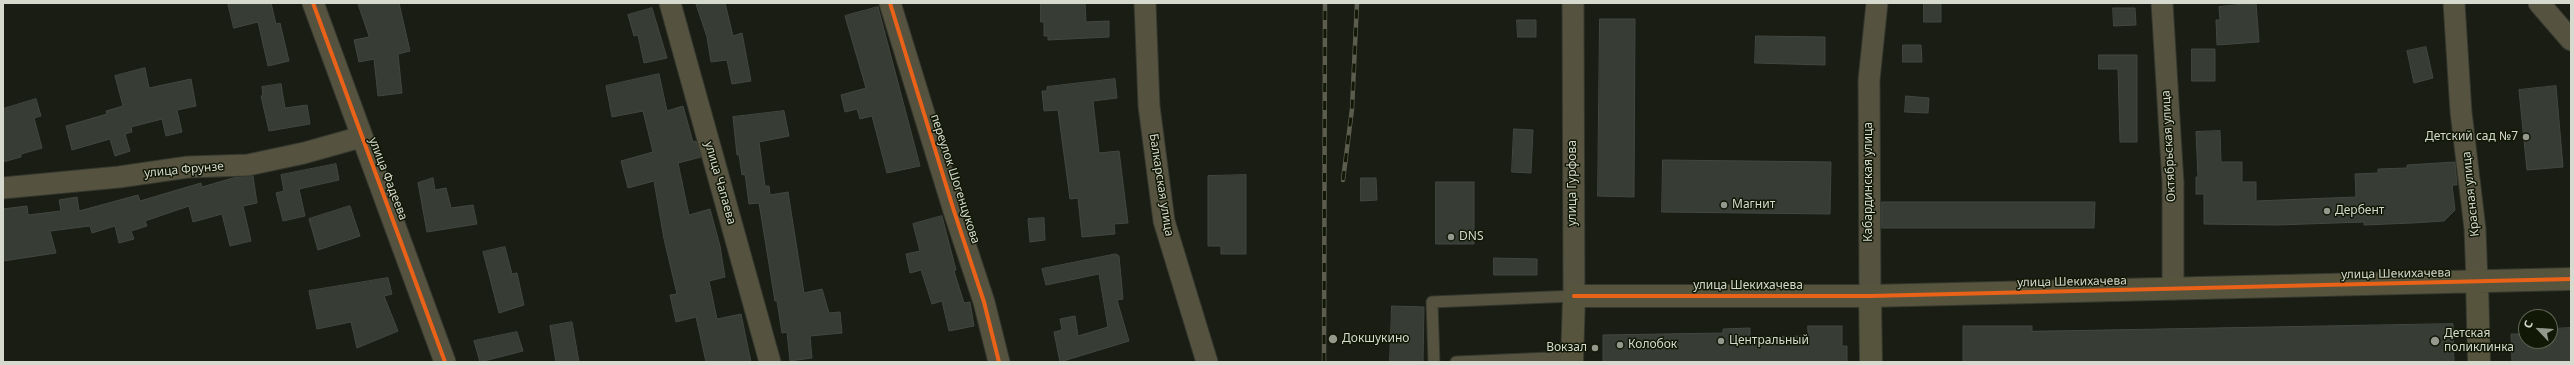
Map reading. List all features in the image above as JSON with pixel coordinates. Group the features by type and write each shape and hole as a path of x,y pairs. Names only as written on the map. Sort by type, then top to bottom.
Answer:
{"street":[{"name":"улица Фадеева","path":"313,3 445,362"},
{"name":"улица Чапаева","path":"670,3 770,362"},
{"name":"переулок Шогенцукова","path":"890,3 954,211 984,302 999,362"},
{"name":"Балкарская улица","path":"1145,3 1149,106 1164,220 1207,362"},
{"name":"улица Гурфова","path":"1572,360 1574,296 1573,3"},
{"name":"Кабардинская улица","path":"1871,362 1869,80 1877,3"},
{"name":"Октябрьская улица","path":"2162,3 2173,183 2173,289"},
{"name":"Красная улица","path":"2454,3 2461,112 2475,229 2478,362"},
{"path":"2539,3 2571,40"},
{"name":"улица Фрунзе","path":"3,188 119,177 188,167 248,165 304,153 361,136"},
{"name":"улица Шекихачева","path":"1574,296 1870,296 2571,280"}],"lane":[{"path":"1434,362 1432,302 1574,296"},
{"path":"1456,362 1572,360"}],"building":[{"path":"228,3 271,3 276,24 280,23 289,61 268,66 258,22 234,28"},
{"path":"358,3 399,3 410,51 398,54 402,93 378,96 374,59 359,62 354,40 369,37"},
{"path":"696,3 725,3 733,36 742,33 751,81 732,84 727,60 711,62 707,37"},
{"path":"1041,3 1085,3 1086,22 1109,21 1109,37 1048,40 1048,36 1044,36 1044,22 1041,22"},
{"path":"1924,3 1941,3 1941,22 1924,22"},
{"path":"2256,3 2259,42 2217,45 2216,20 2220,20 2219,7"},
{"path":"878,7 920,166 887,173 872,116 860,119 857,109 845,112 841,95 866,88 845,16"},
{"path":"652,8 667,58 644,63 638,35 634,36 628,15"},
{"path":"2113,8 2135,8 2136,25 2114,26"},
{"path":"1600,19 1635,19 1634,197 1598,196"},
{"path":"1517,20 1536,20 1536,37 1518,37"},
{"path":"1756,36 1825,37 1825,65 1755,63"},
{"path":"1903,45 1921,45 1922,62 1903,62"},
{"path":"2426,47 2433,78 2414,83 2407,51"},
{"path":"2192,49 2215,49 2215,81 2192,81"},
{"path":"2099,55 2137,55 2137,142 2120,142 2118,69 2099,69"},
{"path":"145,68 149,88 191,79 196,106 177,110 182,132 166,136 162,119 131,127 132,132 125,134 130,151 115,156 110,139 72,150 66,126 107,114 106,111 123,106 115,76"},
{"path":"659,74 667,111 683,106 693,142 696,141 701,157 678,163 689,215 710,209 720,246 725,277 709,281 717,319 741,314 751,362 706,362 696,317 676,322 670,295 677,294 664,239 654,181 628,188 621,161 653,152 643,111 612,117 606,86"},
{"path":"1115,79 1117,98 1093,101 1099,153 1119,151 1128,223 1114,224 1115,234 1082,237 1078,198 1070,199 1058,110 1044,111 1042,91 1047,91 1047,87"},
{"path":"281,84 285,108 307,105 310,124 269,131 261,96 263,96 262,87"},
{"path":"2556,86 2563,167 2527,170 2519,90"},
{"path":"1906,96 1929,98 1928,113 1905,112"},
{"path":"36,99 41,116 34,118 42,148 21,154 21,157 3,162 3,109"},
{"path":"784,111 789,136 759,142 765,186 769,186 770,195 788,192 804,293 822,289 829,313 840,312 842,333 810,336 812,358 790,361 787,332 782,333 777,301 775,301 759,203 749,204 745,174 742,175 739,155 737,155 733,117"},
{"path":"1514,129 1533,130 1531,173 1512,172"},
{"path":"2220,131 2221,162 2242,162 2242,182 2256,182 2256,201 2356,197 2355,174 2378,173 2378,169 2407,168 2407,165 2455,162 2457,185 2452,185 2455,210 2444,221 2412,223 2364,225 2364,222 2277,225 2204,224 2204,194 2196,194 2196,177 2198,177 2196,132"},
{"path":"1663,160 1831,162 1830,214 1662,212"},
{"path":"336,164 339,180 299,189 305,216 283,221 276,193 284,191 281,175"},
{"path":"1246,175 1246,254 1221,254 1221,246 1208,246 1208,176"},
{"path":"253,176 257,203 243,206 251,241 230,246 222,214 193,222 189,206 145,221 147,226 131,231 134,239 119,243 115,226 92,233 90,226 50,231 56,253 3,261 3,209 27,206 28,215 61,211 59,200 77,197 79,211 138,195 140,201 201,183 202,187 233,178"},
{"path":"433,178 435,190 446,188 451,208 473,205 477,224 427,232 418,183"},
{"path":"1361,178 1376,178 1377,200 1361,201"},
{"path":"1436,182 1474,182 1474,244 1436,244"},
{"path":"1882,202 2095,202 2094,228 1882,228"},
{"path":"350,206 360,236 318,250 309,219"},
{"path":"942,216 956,270 954,271 964,303 970,302 974,326 949,331 942,301 932,304 921,270 910,273 906,254 920,251 913,224"},
{"path":"1044,218 1045,240 1030,242 1028,219"},
{"path":"505,247 512,274 517,273 524,305 499,313 483,252"},
{"path":"1116,254 1119,256 1123,299 1117,300 1129,341 1060,362 1054,332 1062,330 1060,319 1075,316 1078,336 1108,327 1099,274 1046,285 1042,269"},
{"path":"1494,258 1537,259 1537,275 1494,275"},
{"path":"388,278 392,294 384,296 398,331 357,348 351,322 317,329 309,291"},
{"name":"Докшукино","path":"1392,306 1424,307 1423,362 1390,362"},
{"path":"572,322 579,362 556,362 550,326"},
{"path":"2453,324 2454,362 1963,362 1963,326 2032,326 2032,331"},
{"name":"Центральный","path":"1808,326 1842,326 1842,346 1847,346 1847,362 1603,362 1603,335 1723,333 1723,329 1750,328 1750,337 1808,336"},
{"path":"2571,328 2571,362 2512,362 2511,334 2518,334 2518,349 2558,349 2558,329"},
{"path":"517,332 523,351 480,362 474,341"}],"railway":[{"path":"1324,362 1325,3"},
{"path":"1343,180 1352,109 1357,3"}],"cycle path":[{"path":"313,3 445,362"},
{"path":"890,3 954,211 984,302 999,362"},
{"path":"1574,296 1870,296 2571,279"}],"place":[{"name":"Детский сад №7","path":"2526,137"},
{"name":"Магнит","path":"1724,205"},
{"name":"Дербент","path":"2327,211"},
{"name":"DNS","path":"1451,237"},
{"name":"Докшукино","path":"1333,339"},
{"name":"Центральный","path":"1721,341"},
{"name":"Детская поликлинка","path":"2435,341"},
{"name":"Колобок","path":"1620,345"},
{"name":"Вокзал","path":"1595,348"}]}
